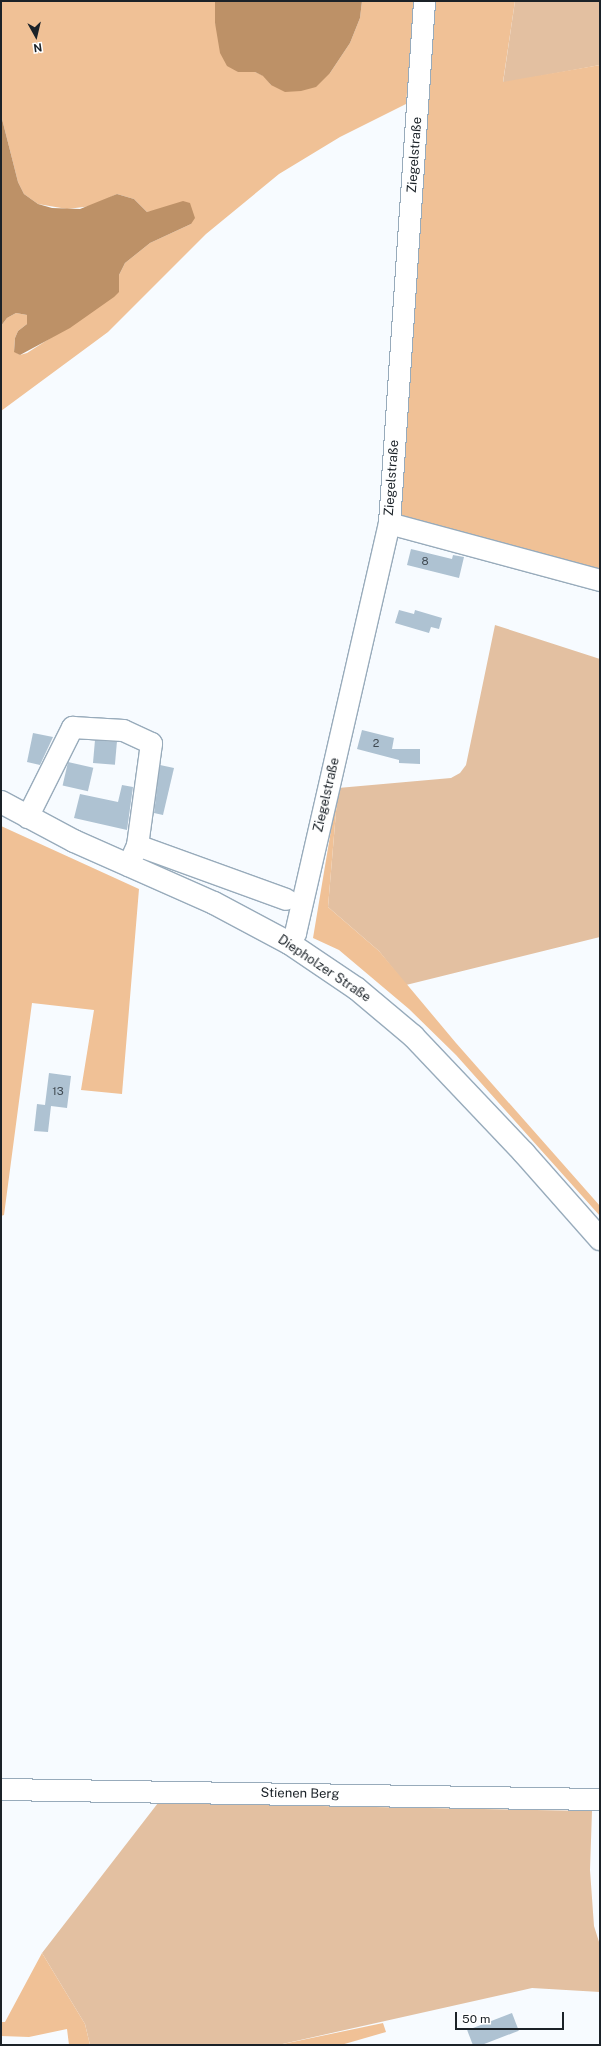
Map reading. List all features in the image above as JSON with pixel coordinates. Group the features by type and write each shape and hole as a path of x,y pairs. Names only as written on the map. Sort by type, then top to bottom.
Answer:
{"main road":[{"name":"Diepholzer Straße","path":"1,802 27,817 128,865 214,903 289,943 357,989 413,1036 524,1153 600,1239"}],"street":[{"name":"Ziegelstraße","path":"289,943 295,933 389,523 424,1"},
{"path":"389,523 600,580"},
{"path":"27,817 72,727 123,730 151,743 137,845 128,865"},
{"path":"137,845 286,900"},
{"name":"Stienen Berg","path":"1,1789 600,1799"}],"shaded area":[{"path":"1,1 215,1 215,23 238,72 255,72 264,76 271,85 330,73 350,43 360,18 362,1 415,1 406,104 340,137 279,174 206,234 108,332 1,411 1,326 7,318 16,313 27,315 27,324 18,331 15,338 14,351 20,355 27,353 85,316 119,285 119,275 125,263 150,243 191,224 155,211 147,212 134,199 117,194 92,206 67,209 38,204 24,194 18,182 1,115"},
{"path":"215,1 362,1 360,18 350,43 330,73 316,87 301,91 285,92 271,85 263,76 255,72 238,72 227,66 220,53 215,23"},
{"path":"435,1 515,1 503,82 600,65 600,570 396,516"},
{"path":"515,1 600,1 600,65 503,83"},
{"path":"1,115 18,182 24,194 38,204 52,208 80,209 117,194 134,199 147,212 183,201 190,203 195,218 191,224 150,243 125,263 119,275 119,292 114,297 70,328 20,355 14,352 15,338 18,331 27,324 27,315 16,313 7,318 1,326"},
{"path":"495,625 600,659 600,937 406,985 379,951 328,907 338,788 451,778 460,773 466,765"},
{"path":"338,788 328,907 379,951 456,1043 600,1206 600,1216 456,1055 409,1009 339,950 313,938"},
{"path":"1,826 139,889 122,1094 81,1090 94,1010 32,1003 4,1215 1,1216"},
{"path":"158,1803 592,1811 590,1870 594,1926 600,1945 600,1992 532,1988 278,2045 90,2045 85,2024 42,1953"},
{"path":"42,1953 85,2024 90,2045 69,2045 67,2029 29,2037 1,2036 1,2022 5,2022"},
{"path":"383,2023 386,2032 341,2045 278,2045"}],"building":[{"path":"411,549 452,559 453,555 464,557 459,578 407,565"},
{"path":"399,610 414,614 415,610 442,618 439,629 431,627 429,633 395,623"},
{"path":"362,730 394,738 392,749 420,749 420,764 399,763 399,760 357,749"},
{"path":"33,733 53,737 40,765 27,762"},
{"path":"95,740 117,742 115,765 93,763"},
{"path":"68,762 93,768 88,791 63,785"},
{"path":"160,765 174,768 163,815 154,813"},
{"path":"122,785 133,787 127,830 74,818 80,794 118,802"},
{"path":"49,1073 71,1076 67,1108 51,1106 48,1132 34,1131 37,1104 45,1105"},
{"path":"512,2013 519,2031 482,2045 473,2045 467,2030"}]}
